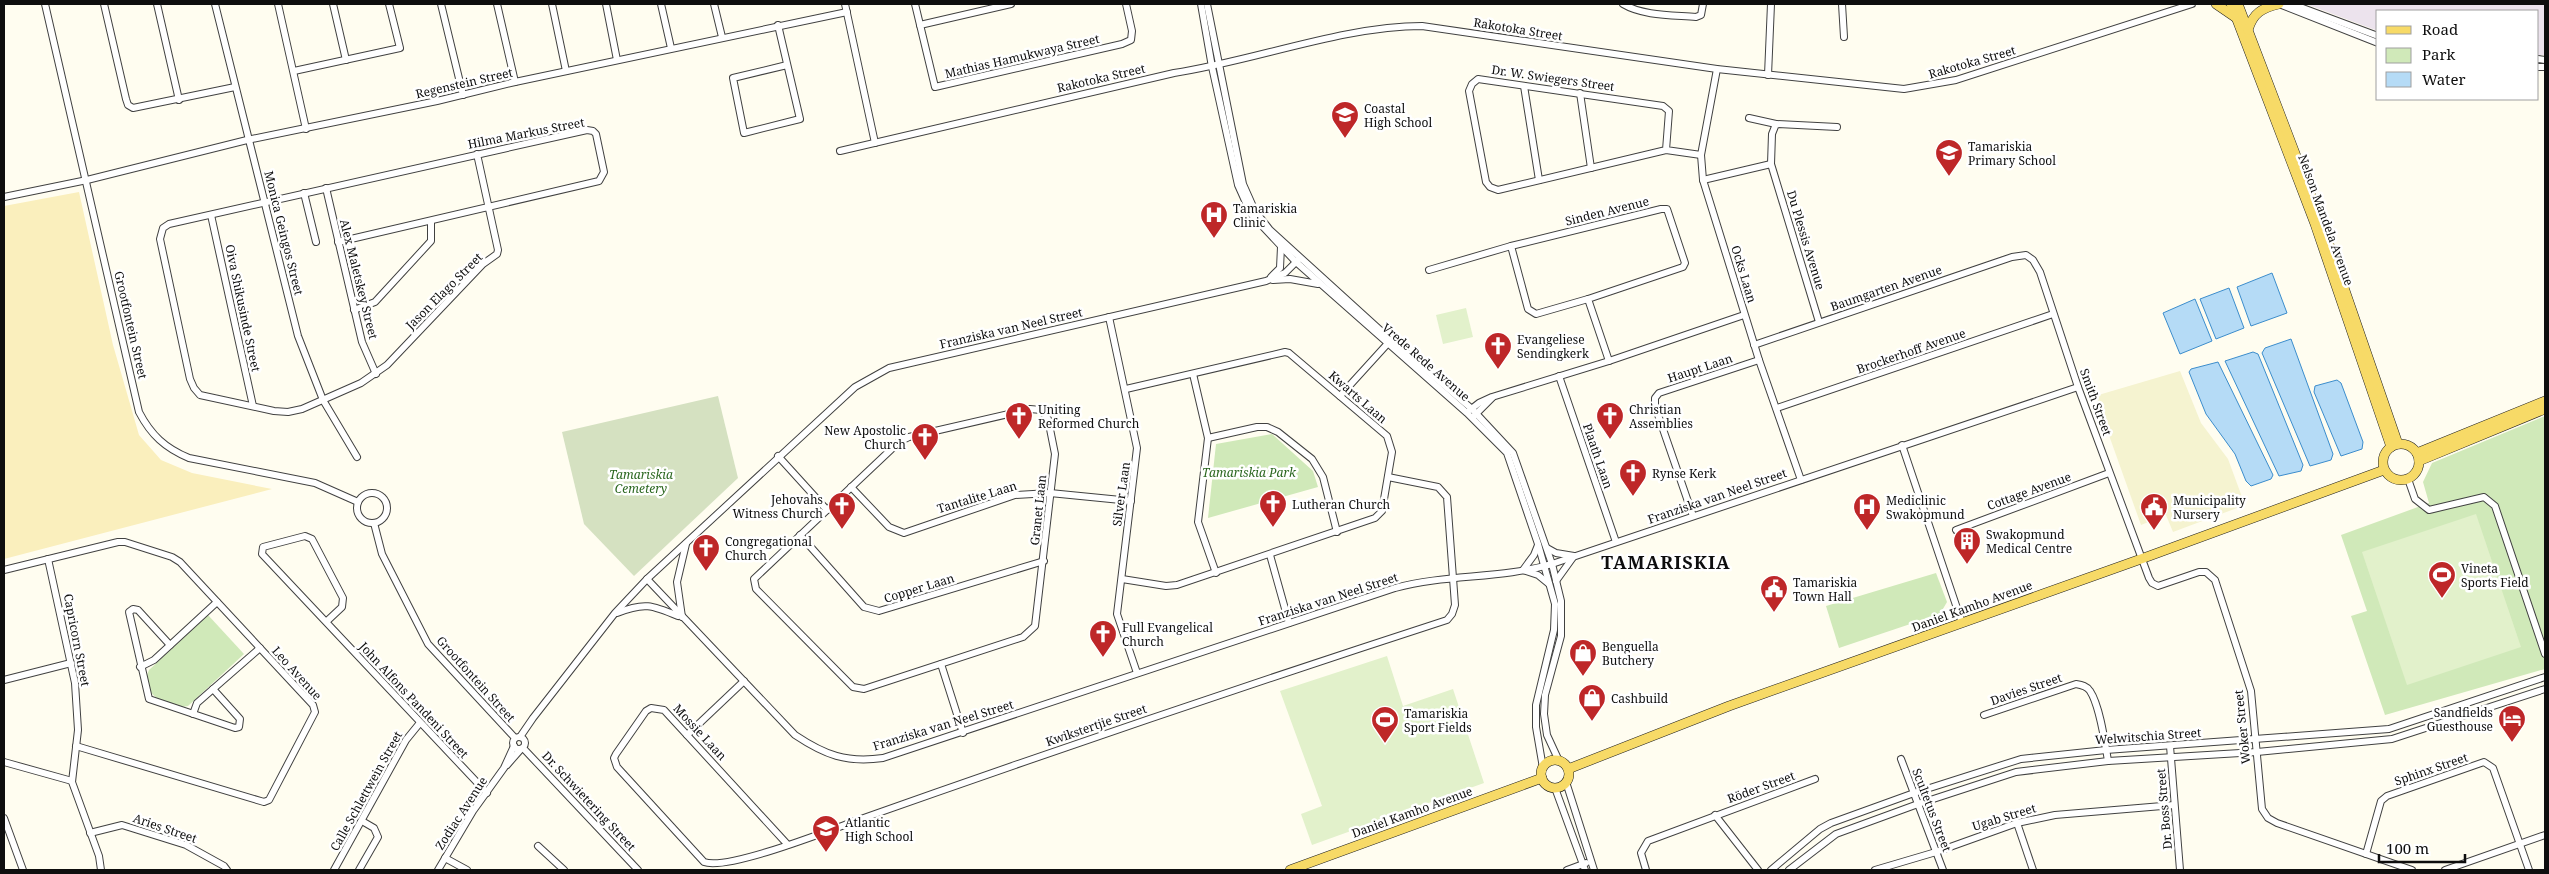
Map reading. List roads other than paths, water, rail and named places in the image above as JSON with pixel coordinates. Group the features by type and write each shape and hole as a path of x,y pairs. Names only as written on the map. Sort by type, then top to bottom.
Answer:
{"main road":[{"path":"2216,4 2237,19"},
{"name":"Nelson Mandela Avenue","path":"2231,4 2318,233 2394,445"},
{"name":"Nelson Mandela Avenue","path":"2238,4 2322,224 2394,445"},
{"path":"2248,30 2253,17 2259,11 2279,4"},
{"path":"2418,457 2545,401"},
{"path":"2418,457 2545,409"},
{"path":"2394,445 2409,446 2418,457 2417,471 2408,480 2395,479 2384,470 2383,457 2394,445"},
{"name":"Daniel Kamho Avenue","path":"1568,769 1729,706 2141,560 2384,470"},
{"path":"1559,761 1568,769 1569,776 1566,782 1555,788 1549,786 1542,778 1543,768 1550,762 1559,761"},
{"name":"Daniel Kamho Avenue","path":"1290,870 1542,778"}],"street":[{"name":"Grootfontein Street","path":"45,4 139,412 147,428 172,451 189,458 315,483 358,502"},
{"path":"104,4 128,105 138,109 235,87"},
{"path":"156,4 179,100"},
{"name":"Monica Geingos Street","path":"215,4 247,140 266,202 298,336 323,400 357,457"},
{"path":"278,4 306,128"},
{"path":"333,4 346,60"},
{"path":"294,71 400,48 388,4"},
{"path":"441,4 463,95"},
{"path":"497,4 515,82"},
{"path":"552,4 566,71"},
{"path":"606,4 617,60"},
{"path":"661,4 671,48"},
{"path":"714,4 722,37"},
{"path":"845,4 875,143"},
{"name":"Mathias Hamukwaya Street","path":"915,4 935,87 1122,44 1131,40 1132,31 1126,4"},
{"path":"920,25 1011,4"},
{"name":"Vrede Rede Avenue","path":"1202,4 1243,184 1255,211 1298,261 1322,285 1488,425 1513,453 1552,564 1555,604 1554,630 1536,699 1535,715 1543,768"},
{"name":"Vrede Rede Avenue","path":"1207,4 1216,67 1238,185 1251,214 1281,247 1389,342"},
{"path":"1623,4 1628,7 1658,13 1696,17 1701,15 1703,4"},
{"path":"1768,75 1771,4"},
{"path":"1842,4 1844,37"},
{"name":"Rakotoka Street","path":"840,151 1165,75 1216,67 1372,30 1400,26 1422,26 1717,69 1879,88 1928,87 1965,77 2191,4 2197,4"},
{"path":"2279,4 2376,41"},
{"path":"2292,4 2376,35"},
{"name":"Regenstein Street","path":"4,197 87,180 247,140 463,95 778,25 847,12"},
{"path":"778,25 800,119 744,133 733,78 787,65"},
{"name":"Ocks Laan","path":"1717,69 1701,155 1703,180 1744,315 1801,480"},
{"name":"Dr. W. Swiegers Street","path":"1666,150 1669,111 1667,108 1635,101 1478,79 1472,84 1469,91 1486,182 1490,188 1498,190 1666,150 1701,155"},
{"path":"1524,86 1539,180"},
{"path":"1580,94 1591,168"},
{"path":"1749,118 1776,124 1838,127"},
{"name":"Du Plessis Avenue","path":"1776,124 1772,134 1771,164 1819,322"},
{"name":"Hilma Markus Street","path":"252,406 200,395 194,388 190,379 160,233 170,224 587,130 593,131 596,134 604,172 599,182 338,242"},
{"name":"Jason Elago Street","path":"252,406 288,412 302,410 376,374 387,365 483,264 497,254 477,154"},
{"path":"1703,180 1771,164"},
{"name":"Alex Maletskey Street","path":"326,188 354,310 365,348 376,374"},
{"path":"304,193 316,242"},
{"name":"Sinden Avenue","path":"1429,270 1512,246 1661,208 1667,209 1685,263 1683,267 1588,299 1536,314 1528,309 1512,246"},
{"name":"Oiva Shikusinde Street","path":"211,215 252,406"},
{"path":"354,310 375,302 431,241 431,221"},
{"path":"1266,280 1280,268 1281,247"},
{"name":"Baumgarten Avenue","path":"1754,345 2012,257 2026,255"},
{"name":"Smith Street","path":"2026,255 2040,272 2078,388 2141,560"},
{"name":"Franziska van Neel Street","path":"517,737 615,613 647,579 778,456 855,387 889,368 1266,280 1285,274 1298,261"},
{"path":"1266,280 1290,279 1322,285"},
{"path":"1588,299 1609,361"},
{"name":"Brockerhoff Avenue","path":"1777,408 2053,314"},
{"path":"1472,413 1492,397 1609,361 1744,315"},
{"name":"Silver Laan","path":"1108,317 1126,389 1137,448 1117,614 1137,673"},
{"path":"1340,396 1389,342"},
{"name":"Kwarts Laan","path":"1122,579 1166,586 1270,556 1379,515 1392,452 1387,436 1284,352 1126,389"},
{"name":"Haupt Laan","path":"1693,516 1655,406 1655,398 1660,393 1759,360"},
{"path":"1193,374 1208,438 1198,514 1216,573"},
{"name":"Plaath Laan","path":"1559,376 1616,542"},
{"name":"Franziska van Neel Street","path":"647,579 795,735 841,759 862,761 883,758 963,733 1137,673 1402,586 1454,578 1498,575 1552,564 1902,445 2078,388"},
{"path":"1488,425 1486,413 1488,403 1492,397"},
{"path":"1472,413 1488,403"},
{"name":"Granet Laan","path":"1030,409 1042,410 1048,419 1055,454 1035,626 1023,637 864,689 853,687 845,681 756,589 753,583 754,579 851,487 899,442 909,437 1030,409"},
{"name":"Vrede Rede Avenue","path":"1472,413 1507,453 1545,566 1561,601 1563,625 1546,695 1544,714 1546,735 1559,761"},
{"path":"1208,438 1257,427 1267,427 1278,432 1312,459 1323,477 1337,532"},
{"path":"1902,445 1962,623"},
{"path":"778,456 826,510"},
{"name":"Cottage Avenue","path":"1956,530 2109,473"},
{"name":"Kwikstertjie Street","path":"711,865 788,844 1018,763 1446,620 1452,614 1455,605 1446,497 1443,490 1438,487 1388,477"},
{"path":"2408,480 2416,500 2428,510 2484,497 2495,506 2545,654"},
{"name":"Tantalite Laan","path":"851,487 889,527 904,533 1015,494 1050,493 1131,501"},
{"path":"371,492 382,496 388,506 386,516 374,523 368,523 359,516 358,502 362,496 371,492"},
{"name":"Grootfontein Street","path":"374,523 382,554 428,644 517,737"},
{"name":"Copper Laan","path":"800,535 864,606 872,611 879,612 1044,561"},
{"name":"John Alfons Pandeni Street","path":"326,622 342,607 343,598 312,539 305,536 263,547 262,554 419,724 486,793"},
{"name":"Leo Avenue","path":"4,570 125,542 177,559 313,705 315,712 267,802 260,802 76,746"},
{"path":"615,613 637,605 651,605 682,617 677,582 686,542"},
{"path":"1538,544 1534,555 1523,570 1553,583 1574,556 1554,552 1546,547"},
{"path":"1270,556 1289,623"},
{"name":"Capricorn Street","path":"48,559 72,663 77,707 76,746 72,781 102,870"},
{"name":"Woker Street","path":"2141,560 2149,578 2155,585 2199,572 2206,572 2216,580 2251,691 2262,809 2268,818 2412,870"},
{"path":"140,667 147,665 217,602"},
{"path":"170,645 138,610 131,610 128,615 149,700 235,728 241,726 240,719 213,689"},
{"path":"194,714 197,703 260,648"},
{"path":"4,680 72,663"},
{"path":"941,664 963,733"},
{"name":"Welwitschia Street","path":"1772,870 1820,829 1831,823 1914,793 2021,760 2106,750 2256,740 2389,728 2545,677"},
{"path":"687,735 744,681"},
{"name":"Davies Street","path":"1984,716 2076,684 2084,686 2090,691 2105,737 2108,761"},
{"name":"Welwitschia Street","path":"1789,870 1836,834 1918,804 2024,771 2108,761 2257,752 2392,739 2545,690"},
{"name":"Mossie Laan","path":"711,865 704,862 614,763 616,754 646,711 651,708 664,710 788,844"},
{"name":"Calle Schlettwein Street","path":"334,870 406,740 419,724"},
{"path":"517,737 525,740 519,747"},
{"path":"517,737 519,747"},
{"name":"Dr. Boss Street","path":"2170,746 2180,870"},
{"name":"Zodiac Avenue","path":"438,870 486,793 519,747"},
{"name":"Dr. Schwietering Street","path":"519,747 638,870"},
{"name":"Scultetus Street","path":"1901,759 1943,870"},
{"path":"4,762 72,781"},
{"name":"Sphinx Street","path":"2366,854 2381,801 2387,796 2484,762 2489,763 2493,768 2529,870"},
{"name":"Röder Street","path":"1646,870 1641,853 1648,842 1815,779"},
{"path":"1566,782 1594,870"},
{"path":"1555,788 1584,867"},
{"name":"Ugab Street","path":"1875,870 1936,852 2017,823 2055,815 2174,805"},
{"name":"Röder Street","path":"1715,816 1758,870"},
{"path":"4,818 7,835 23,870"},
{"path":"359,870 378,838 374,828 362,821"},
{"path":"2017,823 2033,870"},
{"name":"Aries Street","path":"90,834 122,825 186,845 224,866 227,870"},
{"path":"2445,870 2545,835"},
{"path":"538,846 564,870"},
{"path":"445,858 467,870"},
{"path":"1567,870 1584,867 1590,862"}],"water":[{"path":"2272,273 2287,313 2251,326 2237,287"},
{"path":"2229,288 2244,328 2216,339 2200,299"},
{"path":"2195,299 2212,341 2180,354 2163,313"},
{"path":"2291,339 2333,454 2331,460 2310,466 2262,353 2265,348"},
{"path":"2253,352 2258,354 2303,465 2301,471 2279,476 2225,361"},
{"path":"2218,362 2273,475 2271,479 2251,486 2246,481 2235,454 2206,414 2189,372 2191,369"},
{"path":"2337,380 2341,383 2363,442 2362,449 2341,456 2314,392 2315,386"}],"place":[{"name":"Coastal High School","path":"1345,139"},
{"name":"Tamariskia Primary School","path":"1949,177"},
{"name":"Tamariskia Clinic","path":"1214,239"},
{"name":"Evangeliese Sendingkerk","path":"1498,370"},
{"name":"Uniting Reformed Church","path":"1019,440"},
{"name":"Christian Assemblies","path":"1610,440"},
{"name":"New Apostolic Church","path":"925,461"},
{"name":"Rynse Kerk","path":"1633,497"},
{"name":"Lutheran Church","path":"1273,528"},
{"name":"Jehovahs Witness Church","path":"842,530"},
{"name":"Mediclinic Swakopmund","path":"1867,531"},
{"name":"Municipality Nursery","path":"2154,531"},
{"name":"Swakopmund Medical Centre","path":"1967,565"},
{"name":"Congregational Church","path":"706,572"},
{"name":"Vineta Sports Field","path":"2442,599"},
{"name":"Tamariskia Town Hall","path":"1774,613"},
{"name":"Full Evangelical Church","path":"1103,658"},
{"name":"Benguella Butchery","path":"1583,677"},
{"name":"Cashbuild","path":"1592,722"},
{"name":"Sandfields Guesthouse","path":"2512,743"},
{"name":"Tamariskia Sport Fields","path":"1385,744"},
{"name":"Atlantic High School","path":"826,853"}],"district":[{"name":"TAMARISKIA","path":"1666,562"}],"park label":[{"name":"Tamariskia Park","path":"1249,472"},
{"name":"Tamariskia Cemetery","path":"641,481"}]}
